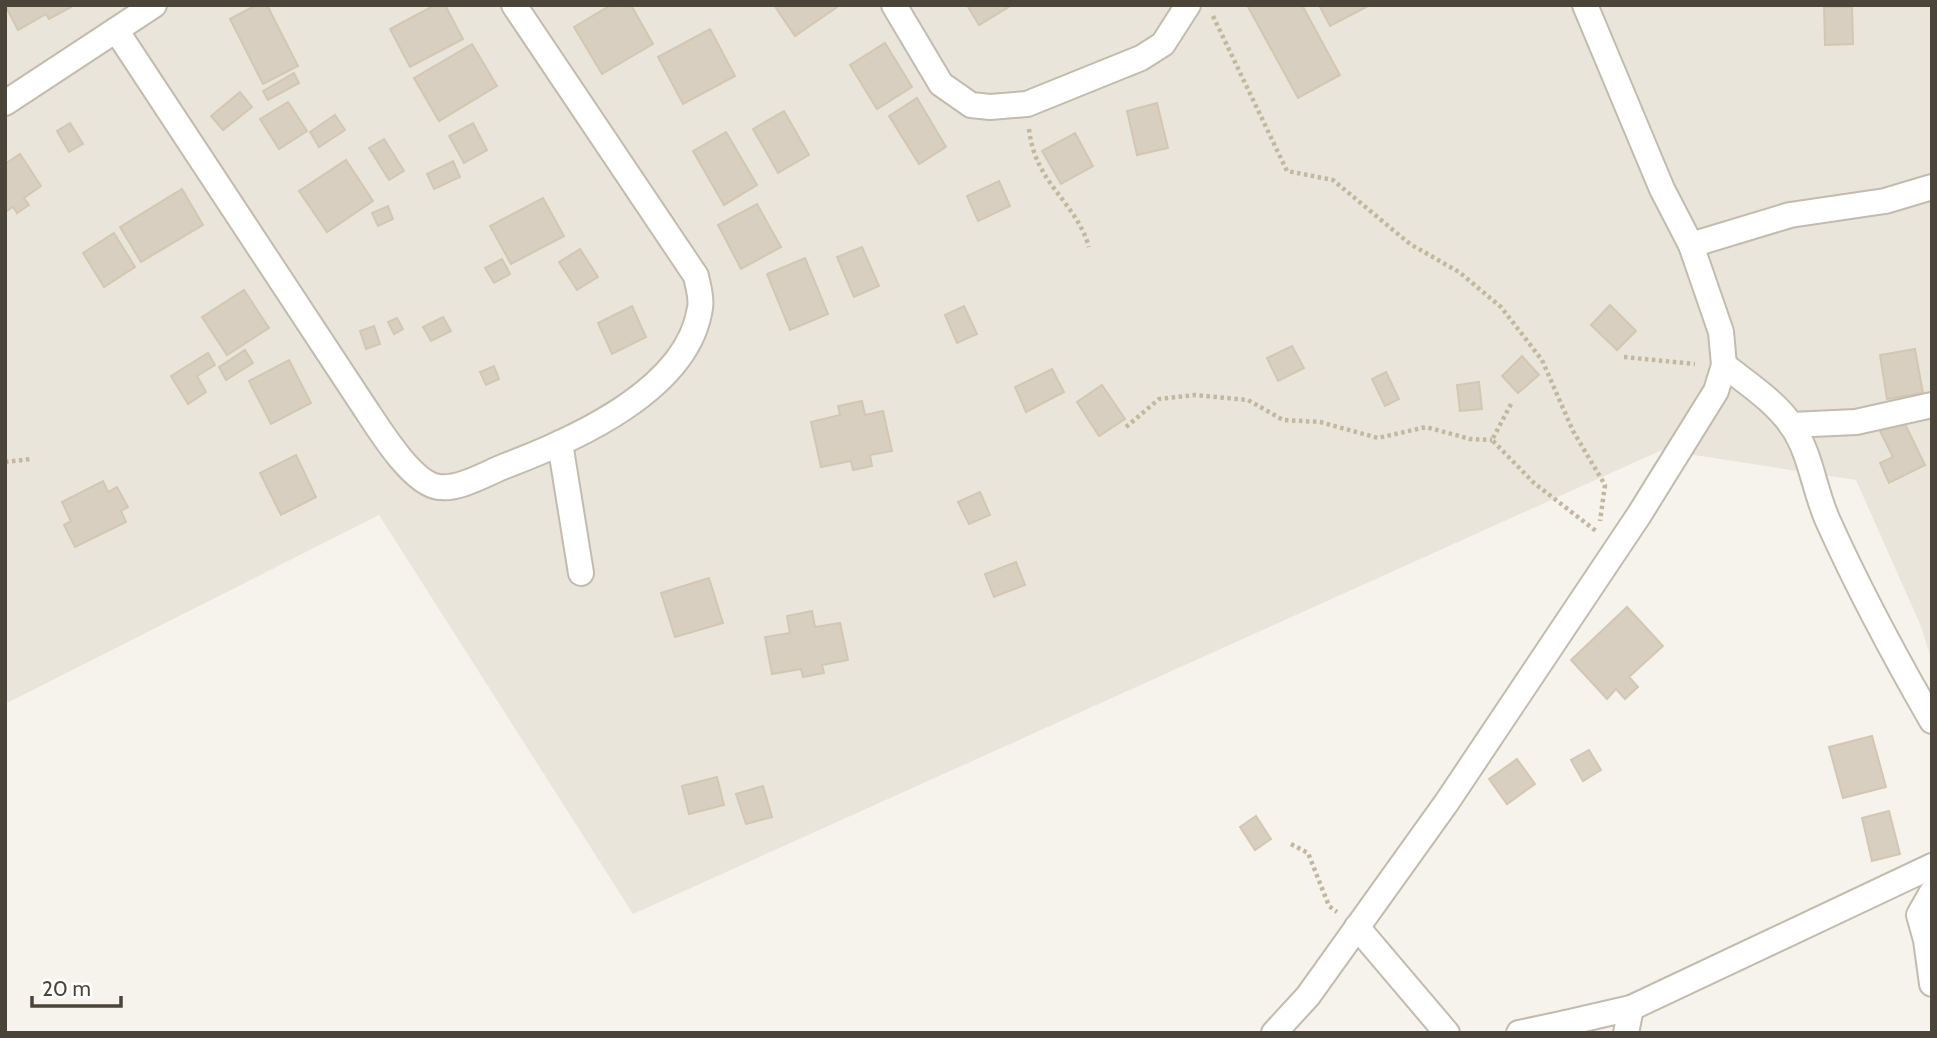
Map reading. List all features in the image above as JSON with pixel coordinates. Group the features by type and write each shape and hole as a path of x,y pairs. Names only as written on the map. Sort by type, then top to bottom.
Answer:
{"street":[{"path":"5,103 154,5"},
{"path":"116,30 361,402 400,456 421,478 439,487 458,484 604,423 668,372 692,338 701,305 696,276 514,5"},
{"path":"894,5 941,85 971,105 1027,104 1140,58 1163,44 1188,5"},
{"path":"1275,1033 1308,996 1447,802 1639,515 1716,391 1724,365 1721,332 1692,245 1662,189 1585,5"},
{"path":"1692,245 1790,215 1885,201 1932,187"},
{"path":"1724,365 1776,406 1802,442 1824,513 1864,602 1932,721"},
{"path":"1791,425 1856,422 1932,405"},
{"path":"560,443 581,573"},
{"path":"1519,1033 1568,1028 1631,1008 1932,866"},
{"path":"1932,892 1919,915 1926,940 1932,984"},
{"path":"1357,927 1447,1033"},
{"path":"1626,1033 1631,1008"}],"path":[{"path":"1126,427 1159,399 1195,396 1248,400 1283,420 1320,422 1378,438 1426,427 1470,439 1492,440 1534,483 1599,533 1605,485 1573,431 1542,360 1501,307 1459,272 1410,244 1333,180 1287,172 1208,5"},
{"path":"1027,104 1031,147 1038,164 1046,181 1078,220 1089,247"},
{"path":"1624,357 1666,363 1724,365"},
{"path":"1492,440 1511,404"},
{"path":"5,462 30,459"},
{"path":"1291,844 1308,853 1329,906 1357,927"}],"shaded area":[{"path":"5,5 1932,5 1932,661 1920,624 1856,480 1662,450 633,914 379,515 5,704"}],"building":[{"path":"5,5 71,7 49,19 46,14 18,30"},
{"path":"256,5 267,5 298,66 263,84 230,19"},
{"path":"435,5 445,5 463,39 410,67 390,29"},
{"path":"611,5 631,5 653,44 602,74 574,27"},
{"path":"774,5 840,5 795,36"},
{"path":"967,5 1012,5 979,25"},
{"path":"1247,5 1302,5 1340,75 1298,98"},
{"path":"1319,5 1370,5 1330,26"},
{"path":"1824,7 1852,7 1853,44 1825,45"},
{"path":"710,29 735,76 683,104 658,57"},
{"path":"885,43 912,87 877,109 850,65"},
{"path":"472,44 497,86 439,121 414,78"},
{"path":"294,73 299,83 268,100 263,91"},
{"path":"240,92 252,107 223,130 211,116"},
{"path":"917,98 946,147 919,164 889,116"},
{"path":"288,102 307,131 279,149 260,119"},
{"path":"1157,103 1168,148 1137,155 1127,111"},
{"path":"784,111 809,155 778,173 753,129"},
{"path":"335,115 345,130 319,147 310,132"},
{"path":"70,123 83,144 69,152 57,131"},
{"path":"473,123 487,150 464,163 449,136"},
{"path":"726,132 757,185 724,205 693,151"},
{"path":"1075,133 1093,166 1061,184 1042,151"},
{"path":"384,139 404,171 389,180 369,148"},
{"path":"20,154 41,186 24,198 29,205 17,213 13,207 5,212 5,164"},
{"path":"346,160 373,201 327,232 299,191"},
{"path":"453,161 460,177 434,189 427,174"},
{"path":"999,181 1010,206 978,221 967,196"},
{"path":"182,189 203,225 141,262 120,227"},
{"path":"543,198 564,236 511,264 490,226"},
{"path":"757,204 781,247 741,269 718,225"},
{"path":"388,206 393,219 378,226 372,213"},
{"path":"114,233 135,267 104,287 83,253"},
{"path":"862,247 879,286 854,297 837,257"},
{"path":"580,249 598,277 577,290 559,262"},
{"path":"805,258 828,314 790,330 767,274"},
{"path":"502,259 510,274 494,283 485,268"},
{"path":"244,290 269,328 227,355 202,317"},
{"path":"1610,305 1636,331 1617,350 1591,325"},
{"path":"632,306 646,337 612,354 598,323"},
{"path":"964,306 977,334 957,343 945,315"},
{"path":"443,317 451,331 431,341 423,327"},
{"path":"397,318 403,329 394,334 388,322"},
{"path":"374,326 380,344 366,349 360,331"},
{"path":"1292,346 1304,368 1278,381 1267,358"},
{"path":"1915,349 1923,393 1887,399 1880,355"},
{"path":"245,350 253,363 226,380 219,367"},
{"path":"208,353 215,365 197,376 206,392 188,404 171,376"},
{"path":"1522,356 1539,375 1518,393 1502,376"},
{"path":"289,360 311,403 271,424 249,381"},
{"path":"494,366 499,379 486,385 480,372"},
{"path":"1052,369 1064,392 1026,412 1015,387"},
{"path":"1386,372 1399,399 1385,406 1372,379"},
{"path":"1479,382 1482,409 1460,411 1457,385"},
{"path":"1102,385 1125,419 1099,436 1077,402"},
{"path":"862,401 865,415 883,411 892,451 870,455 872,466 853,470 851,461 821,467 811,422 840,415 838,406"},
{"path":"1902,418 1925,465 1889,483 1880,463 1893,457 1879,429"},
{"path":"296,455 316,497 281,515 260,473"},
{"path":"103,481 108,492 117,487 128,507 121,511 126,522 75,547 64,525 71,521 62,502"},
{"path":"980,492 990,515 969,524 958,502"},
{"path":"1016,562 1025,585 994,597 985,574"},
{"path":"709,578 723,623 675,637 661,593"},
{"path":"1627,607 1663,646 1629,677 1638,687 1625,699 1616,689 1607,699 1571,660"},
{"path":"812,611 815,627 840,623 848,660 822,665 824,673 803,677 801,669 772,674 765,637 790,633 787,616"},
{"path":"1872,736 1886,787 1843,798 1829,747"},
{"path":"1589,750 1601,770 1583,781 1571,760"},
{"path":"1517,759 1535,784 1507,804 1489,779"},
{"path":"717,777 724,805 689,814 682,786"},
{"path":"763,786 772,817 746,824 736,794"},
{"path":"1889,811 1900,854 1872,861 1862,818"},
{"path":"1256,816 1271,839 1255,850 1240,827"}]}
